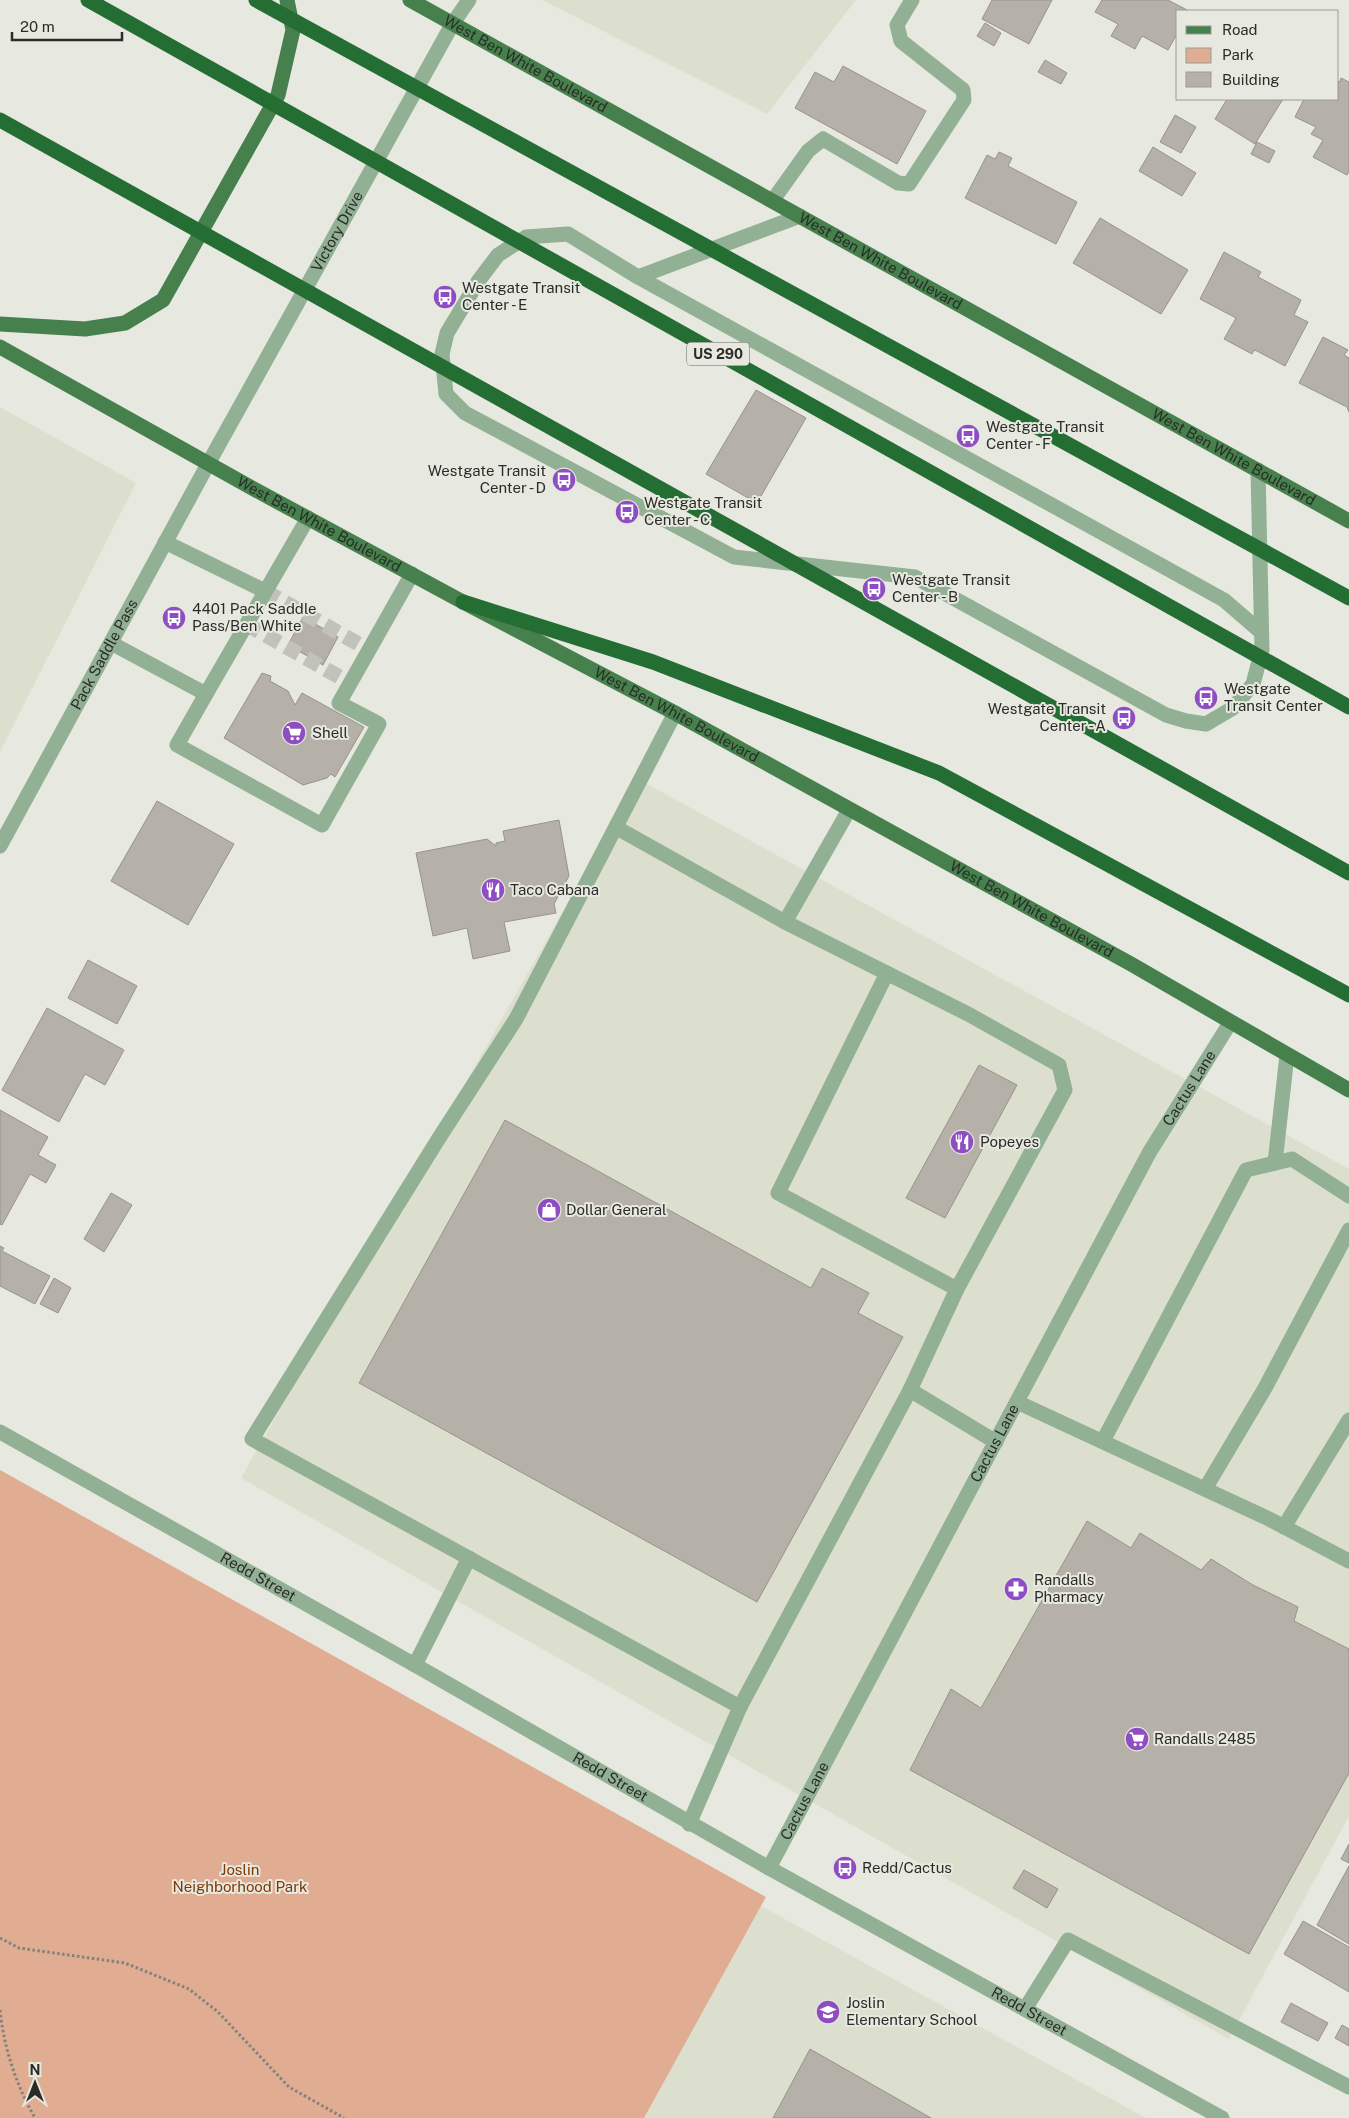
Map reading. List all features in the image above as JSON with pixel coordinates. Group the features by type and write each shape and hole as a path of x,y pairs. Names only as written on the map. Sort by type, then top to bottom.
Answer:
{"highway":[{"name":"US 290","path":"88,0 1349,707"},
{"path":"256,0 1349,598"},
{"path":"0,120 1349,874"},
{"path":"463,602 653,662 939,773 1349,995"}],"main road":[{"path":"0,324 85,330 125,323 163,300 278,95 293,30 287,0"},
{"name":"West Ben White Boulevard","path":"410,0 1349,521"},
{"name":"West Ben White Boulevard","path":"0,347 208,464 463,602 675,713 1131,964 1230,1023 1349,1090"}],"street":[{"name":"Victory Drive","path":"208,464 453,23 468,0"},
{"path":"772,200 808,151 823,139 898,183 909,184 964,100 963,90 901,41 897,25 912,0"},
{"path":"638,277 800,216"},
{"path":"1258,470 1262,650 1253,684 1233,708 1206,724 1186,721 1166,714 915,577 734,557 465,413 446,394 442,354 447,333 479,280 498,255 526,238 568,234 638,277 1224,600 1261,632"},
{"name":"Pack Saddle Pass","path":"0,846 208,464"},
{"path":"308,518 177,744 322,825 379,724 339,703 412,574"},
{"path":"165,542 265,591"},
{"path":"111,643 206,694"},
{"path":"675,713 516,1019 439,1138 252,1439 740,1707"},
{"path":"785,922 849,810"},
{"path":"616,828 785,922 968,1014 1059,1065 1065,1090 957,1289 910,1390 740,1707 690,1824"},
{"path":"887,973 778,1193 957,1289"},
{"name":"Cactus Lane","path":"769,1868 1149,1153 1230,1023"},
{"path":"1275,1163 1287,1055"},
{"path":"1103,1441 1246,1170 1292,1159 1349,1196"},
{"path":"1205,1489 1265,1388 1349,1230"},
{"path":"910,1390 996,1442"},
{"path":"1017,1402 1205,1489 1349,1561"},
{"path":"1284,1527 1349,1420"},
{"name":"Redd Street","path":"0,1432 415,1666 690,1824 1222,2118"},
{"path":"415,1666 468,1558"},
{"path":"1025,2010 1068,1940 1349,2087"}],"path":[{"path":"0,1938 19,1948 125,1964 189,1989 218,2012 289,2087 344,2118"},
{"path":"0,2010 8,2055 22,2096 35,2118"}],"shaded area":[{"path":"542,0 856,0 767,114"},
{"path":"0,407 136,483 0,752"},
{"path":"638,779 1349,1169 1349,1816 1229,2039 241,1478"},
{"name":"Joslin Elementary School","path":"761,1906 1146,2118 644,2118"}],"green space":[{"name":"Joslin Neighborhood Park","path":"0,1470 766,1897 644,2118 0,2118"}],"building":[{"path":"992,0 1052,0 1029,44 982,19"},
{"path":"1102,0 1168,0 1187,10 1176,10 1176,36 1168,50 1142,36 1135,49 1111,36 1118,24 1095,12"},
{"path":"985,23 1001,33 994,46 977,36"},
{"path":"1045,60 1067,73 1061,84 1038,72"},
{"path":"843,66 926,111 897,164 795,108 815,72 834,82"},
{"path":"1341,78 1349,82 1349,171 1347,175 1313,157 1323,140 1311,134 1316,127 1295,117 1304,100 1339,100"},
{"path":"1226,100 1282,100 1255,144 1215,119"},
{"path":"1175,115 1196,127 1181,153 1160,142"},
{"path":"1257,142 1275,151 1269,163 1251,154"},
{"path":"1153,147 1196,173 1182,196 1139,171"},
{"path":"999,152 1012,158 1008,166 1077,202 1056,244 965,198 987,155 995,159"},
{"path":"1100,218 1188,270 1161,314 1073,263"},
{"path":"1224,252 1261,272 1258,277 1301,300 1294,315 1308,322 1285,366 1257,351 1254,350 1252,354 1224,339 1236,318 1200,299"},
{"path":"1323,337 1348,350 1344,355 1349,358 1349,412 1347,407 1299,383"},
{"path":"756,390 806,418 757,503 706,474"},
{"path":"303,617 338,637 323,665 288,645"},
{"name":"Shell","path":"262,673 271,676 270,681 288,691 295,705 302,693 364,727 335,777 331,774 327,778 303,785 224,738"},
{"path":"157,801 234,844 188,925 111,881"},
{"name":"Taco Cabana","path":"559,820 569,876 554,904 556,913 504,922 510,951 473,959 467,928 433,936 416,853 487,839 496,846 496,843 505,841 503,831"},
{"path":"88,960 137,986 117,1024 68,998"},
{"path":"47,1008 124,1050 105,1085 85,1074 59,1122 2,1090"},
{"name":"Popeyes","path":"979,1065 1017,1085 945,1218 906,1198"},
{"path":"0,1110 48,1137 38,1155 56,1165 46,1183 30,1174 2,1225 0,1224"},
{"path":"505,1120 811,1288 822,1268 869,1293 858,1313 903,1337 757,1602 359,1383"},
{"path":"111,1193 132,1205 104,1252 84,1239"},
{"path":"0,1246 4,1248 2,1251 50,1276 35,1304 0,1286"},
{"path":"54,1278 71,1288 58,1313 40,1304"},
{"name":"Randalls 2485","path":"1087,1521 1131,1548 1140,1533 1201,1570 1211,1559 1253,1585 1298,1607 1294,1621 1349,1649 1349,1773 1249,1954 910,1770 951,1689 981,1708"},
{"path":"1349,1844 1349,1863 1341,1859"},
{"path":"1349,1866 1349,1944 1317,1925"},
{"path":"1024,1870 1058,1889 1047,1908 1013,1888"},
{"path":"1303,1921 1349,1947 1349,1992 1284,1954"},
{"path":"1291,2003 1328,2023 1318,2041 1281,2022"},
{"path":"1342,2025 1349,2029 1349,2046 1335,2038"},
{"path":"810,2049 931,2118 773,2118"}],"tunnel":[{"path":"265,591 369,650"},
{"path":"246,624 350,683"}],"place":[{"name":"Westgate Transit Center - E","path":"445,297"},
{"name":"Westgate Transit Center - F","path":"968,436"},
{"name":"Westgate Transit Center - D","path":"564,480"},
{"name":"Westgate Transit Center - C","path":"627,512"},
{"name":"Westgate Transit Center - B","path":"874,589"},
{"name":"4401 Pack Saddle Pass/Ben White","path":"174,618"},
{"name":"Westgate Transit Center","path":"1206,698"},
{"name":"Westgate Transit Center - A","path":"1124,718"},
{"name":"Shell","path":"294,733"},
{"name":"Taco Cabana","path":"493,890"},
{"name":"Popeyes","path":"962,1142"},
{"name":"Dollar General","path":"549,1210"},
{"name":"Randalls Pharmacy","path":"1016,1589"},
{"name":"Randalls 2485","path":"1137,1739"},
{"name":"Redd/Cactus","path":"845,1868"},
{"name":"Joslin Elementary School","path":"828,2012"}]}
